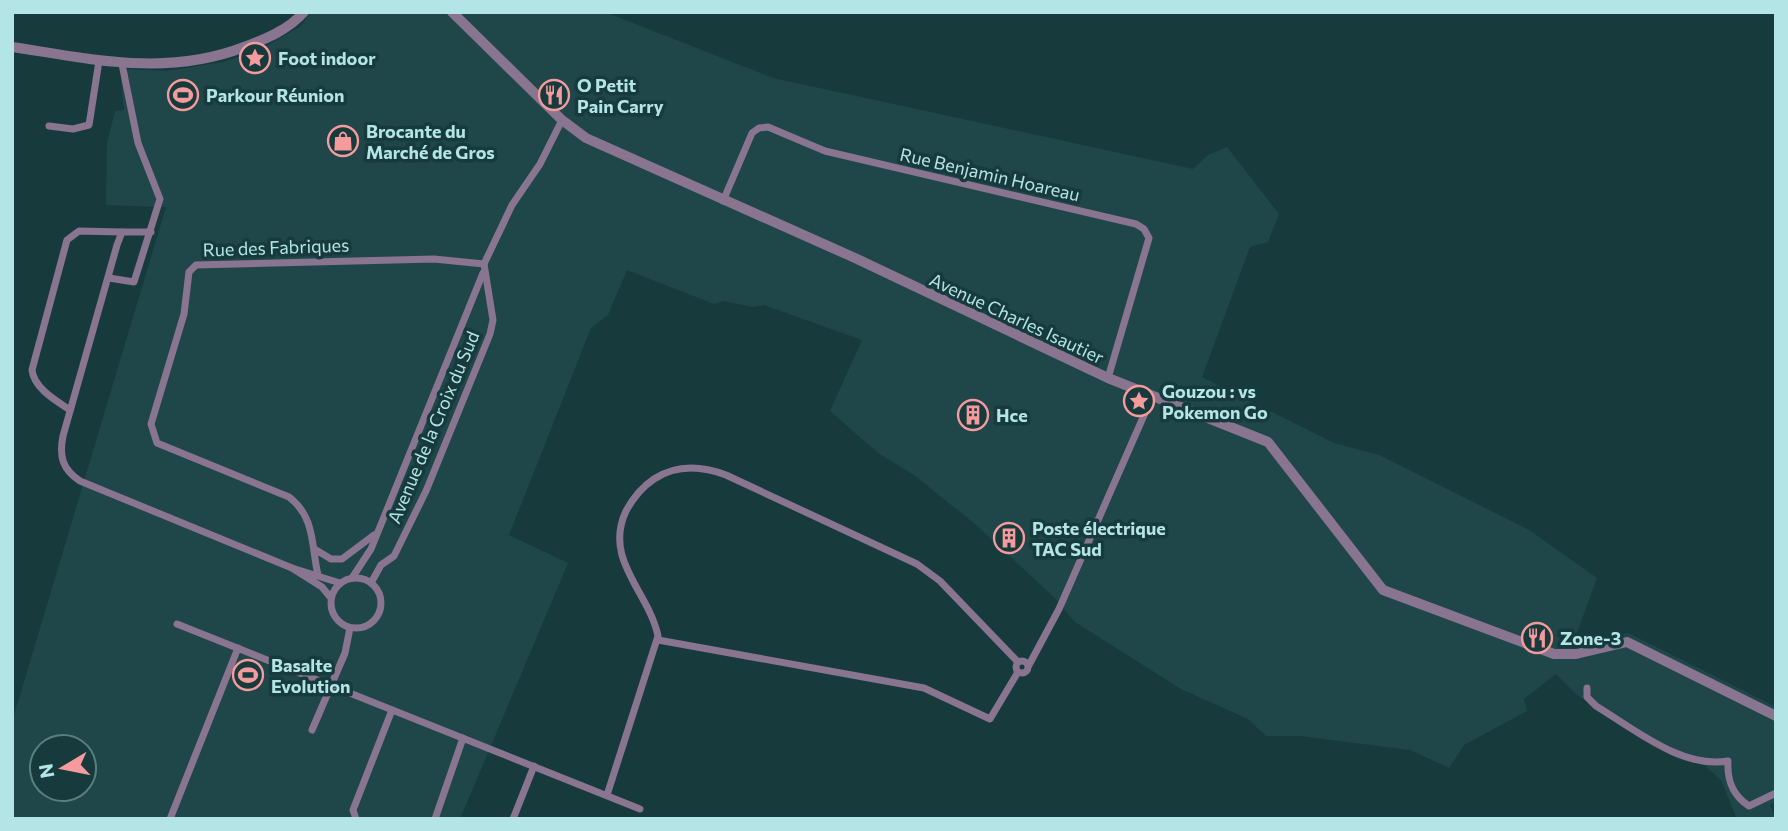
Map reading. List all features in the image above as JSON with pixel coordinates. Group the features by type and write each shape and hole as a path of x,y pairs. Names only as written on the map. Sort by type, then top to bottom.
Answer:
{"street":[{"path":"12,47 122,64 164,66 230,53 273,36 304,12"},
{"name":"Avenue Charles Isautier","path":"452,12 562,120 586,138 1108,378 1268,442 1276,448 1372,579 1383,590 1554,654 1576,654 1627,642 1776,716"},
{"path":"49,126 73,129 89,125 99,61"},
{"path":"109,278 134,282 160,199 159,190 138,143 122,64"},
{"path":"484,268 512,205 540,164 562,120"},
{"name":"Rue Benjamin Hoareau","path":"723,201 752,133 759,128 768,127 825,151 1136,224 1144,229 1149,239 1108,378"},
{"path":"70,410 43,390 35,380 32,370 67,240 79,231 151,232"},
{"path":"122,232 70,410 61,455 65,467 71,475 292,568 340,583"},
{"name":"Rue des Fabriques","path":"318,575 314,561 316,550 305,513 289,497 157,443 152,435 151,424 184,314 191,268 196,265 261,262 434,258 484,268"},
{"name":"Avenue de la Croix du Sud","path":"352,578 371,549 484,268"},
{"name":"Avenue de la Croix du Sud","path":"372,583 381,565 394,556 426,491 490,334 493,320 484,268"},
{"path":"1018,672 1026,672 1059,609 1152,397"},
{"path":"607,795 658,640 657,628 623,565 620,535 623,518 638,492 654,479 673,470 700,468 726,475 917,564 940,581 1019,661 1028,665"},
{"path":"316,550 331,559 342,559 366,544 378,530"},
{"path":"292,568 322,587 331,598 336,619 350,628 366,626 377,616 380,596 372,583 352,578 340,583 331,598"},
{"path":"177,624 640,809"},
{"path":"312,730 345,653 350,628"},
{"path":"658,640 923,688 990,719 1018,672 1016,667 1019,661 1042,640"},
{"path":"170,819 237,648"},
{"path":"1587,688 1587,697 1596,706 1667,748 1711,764 1728,761 1727,776 1732,788 1749,806 1776,793"},
{"path":"356,819 353,810 392,710"},
{"path":"435,819 463,738"},
{"path":"513,819 534,766"}],"shaded area":[{"path":"311,12 605,12 773,78 1193,169 1208,155 1227,147 1279,214 1268,242 1250,247 1202,377 1334,443 1379,455 1529,530 1597,578 1572,646 1628,633 1776,707 1776,801 1770,805 1776,819 1737,819 1721,780 1701,762 1673,756 1577,695 1556,674 1524,699 1527,711 1464,745 1449,768 1410,750 1300,736 1266,736 1248,719 1181,689 1075,622 1055,598 975,524 914,475 878,453 830,411 862,340 764,305 753,307 723,301 714,304 627,270 608,315 591,328 509,535 568,563 460,819 12,819 12,722 166,207 106,205 107,143 115,111 124,110 120,69 167,71 223,62 262,49 301,26"}],"place":[{"name":"Foot indoor","path":"255,58"},
{"name":"Parkour Réunion","path":"183,95"},
{"name":"O Petit Pain Carry","path":"554,95"},
{"name":"Brocante du Marché de Gros","path":"343,141"},
{"name":"Gouzou : vs Pokemon Go","path":"1139,401"},
{"name":"Hce","path":"973,415"},
{"name":"Poste électrique TAC Sud","path":"1009,538"},
{"name":"Zone-3","path":"1537,638"},
{"name":"Basalte Evolution","path":"248,675"}]}
